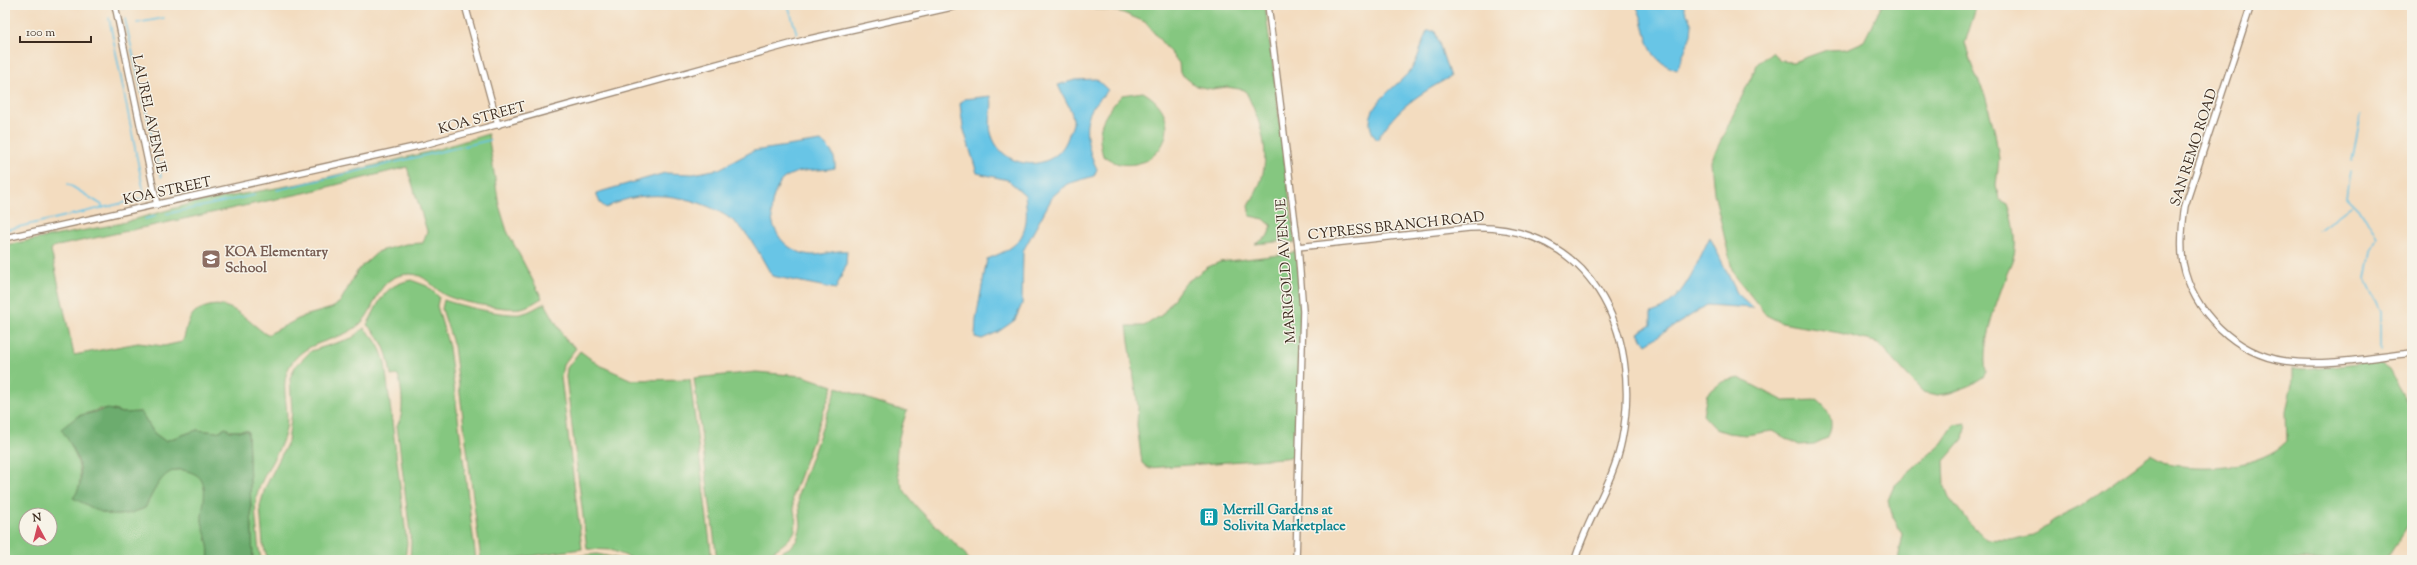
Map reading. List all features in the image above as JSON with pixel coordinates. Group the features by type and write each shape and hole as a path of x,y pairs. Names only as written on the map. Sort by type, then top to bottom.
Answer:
{"main road":[{"name":"LAUREL AVENUE","path":"115,5 157,205"},
{"path":"465,5 498,125"},
{"name":"KOA STREET","path":"5,238 350,163 498,125 805,40 961,5"},
{"name":"MARIGOLD AVENUE","path":"1268,5 1298,247 1304,328 1296,560"},
{"name":"SAN REMO ROAD","path":"2251,5 2185,210 2182,254 2192,290 2206,312 2222,330 2240,344 2270,358 2316,363 2412,353"},
{"name":"CYPRESS BRANCH ROAD","path":"1298,247 1469,228 1490,228 1513,231 1543,242 1560,252 1586,273 1604,297 1619,332 1624,362 1626,412 1617,460 1575,560"}],"green space":[{"path":"1092,5 1265,5 1295,243 1286,241 1255,244 1267,237 1272,226 1264,219 1250,216 1248,206 1257,191 1265,162 1262,134 1258,119 1245,90 1227,87 1212,89 1196,86 1180,73 1179,63 1145,22 1121,12 1093,8"},
{"path":"1882,5 1977,5 1965,43 1973,69 1985,95 1995,133 1999,159 1996,186 1999,199 2008,204 2014,224 2015,245 2013,259 1993,313 1987,337 1985,348 1986,372 1983,377 1969,386 1950,393 1937,395 1923,392 1878,343 1840,333 1782,323 1766,315 1733,273 1714,193 1711,161 1758,63 1772,52 1780,61 1793,62 1827,50 1846,49 1864,41"},
{"path":"1143,92 1157,103 1164,115 1167,128 1164,140 1158,151 1148,159 1135,164 1120,164 1113,162 1103,156 1100,137 1102,122 1122,95"},
{"path":"488,134 499,205 507,231 542,298 520,308 503,308 481,305 449,297 420,276 410,274 399,276 390,280 384,286 366,317 360,324 343,335 306,349 298,356 287,371 285,379 287,421 284,438 263,478 256,499 258,542 262,560 253,560 248,431 230,431 226,428 217,432 197,430 165,441 154,433 141,412 122,413 114,410 101,409 78,416 69,441 78,462 80,477 78,491 74,498 108,514 115,515 133,512 145,508 155,488 165,475 171,471 179,470 194,473 201,479 205,491 204,524 209,555 208,560 5,560 5,245 118,224 193,203 304,183 428,152","holes":["407,167 427,231 423,243 406,244 379,251 358,270 340,302 332,308 304,316 267,335 238,312 230,308 213,305 194,313 188,322 182,342 164,346 138,343 74,355 51,250 53,247 304,193"]},
{"path":"1296,251 1299,277 1301,328 1296,457 1148,468 1142,463 1137,425 1138,407 1127,326 1144,326 1162,315 1184,284 1208,267 1220,262 1288,254"},
{"path":"411,280 427,286 439,297 437,306 449,347 476,560 410,560 411,542 397,425 400,421 402,409 401,386 398,375 391,376 387,354 378,336 367,325 383,296 394,286"},
{"path":"444,300 504,314 521,314 545,303 565,339 576,348 563,365 561,377 582,549 518,558 481,560 454,346 442,309"},
{"path":"364,328 378,344 385,364 407,543 405,560 268,560 263,544 260,506 265,488 288,442 292,412 290,378 295,367 311,351 352,338"},
{"path":"580,351 599,365 632,380 690,379 712,560 636,560 611,550 587,549 566,377 567,368"},
{"path":"2376,361 2389,370 2412,410 2412,519 2386,560 1897,560 1902,534 1890,511 1888,500 1894,486 1942,443 1954,425 1966,423 1963,439 1944,461 1945,487 1949,497 1966,519 1986,539 2010,540 2033,535 2054,520 2080,507 2151,455 2170,464 2187,467 2218,467 2249,462 2263,457 2276,450 2287,441 2286,412 2293,379 2293,368 2304,369"},
{"path":"756,372 803,376 833,386 793,494 796,526 793,534 784,544 759,559 745,561 717,560 694,378"},
{"path":"1739,378 1784,401 1817,400 1825,407 1830,417 1831,427 1827,438 1814,444 1799,445 1772,431 1746,435 1728,433 1716,429 1703,415 1707,394 1722,382"},
{"path":"837,387 890,407 907,411 899,437 896,459 899,477 905,492 916,506 963,551 969,560 766,560 791,547 797,540 801,526 798,495"},
{"path":"108,409 122,413 141,412 154,433 165,441 197,430 217,432 226,428 230,431 248,431 253,560 208,560 209,549 202,521 204,486 196,474 179,470 172,471 160,481 145,508 123,514 108,514 73,498 81,481 81,472 75,453 61,429 78,416"},
{"path":"597,554 625,560 535,560"}],"water":[{"path":"1636,5 1683,5 1692,25 1691,35 1677,70 1666,65 1652,52"},
{"path":"1427,31 1435,31 1450,77 1418,96 1400,110 1377,140 1371,129 1370,120 1373,110 1386,94 1413,67"},
{"path":"1096,79 1108,90 1092,109 1087,123 1087,139 1091,155 1097,169 1094,176 1067,184 1053,196 1023,251 1022,304 1015,320 998,332 982,339 975,337 976,319 987,259 1009,249 1016,243 1025,229 1026,208 1025,195 1008,180 977,173 963,127 960,104 964,99 991,96 992,106 990,126 992,136 999,148 1008,157 1019,162 1032,164 1044,162 1055,156 1063,147 1073,122 1071,111 1058,85 1075,80"},
{"path":"821,141 832,153 835,168 794,173 788,176 782,180 779,185 771,209 774,226 778,235 790,248 812,255 835,251 847,251 846,265 836,289 772,276 757,249 738,225 725,215 709,207 674,197 656,196 638,197 621,201 606,208 600,203 596,193 665,173 693,174 719,169 753,151"},
{"path":"1710,237 1737,293 1753,308 1707,305 1646,344 1638,333 1651,325 1651,313 1672,301 1680,292 1694,271"}],"waterway":[{"path":"788,5 797,34"},
{"path":"5,230 145,198 109,18"},
{"path":"137,23 164,18"},
{"path":"125,19 161,177"},
{"path":"2352,161 2361,115"},
{"path":"277,190 490,140"},
{"path":"2350,171 2346,197 2365,216 2377,237 2371,251 2366,279 2381,311 2381,351"},
{"path":"68,184 102,205 103,208"},
{"path":"166,214 255,195"},
{"path":"2319,230 2351,206"},
{"path":"145,219 156,216"}],"place":[{"name":"KOA Elementary School","path":"211,259"},
{"name":"Merrill Gardens at Solivita Marketplace","path":"1209,517"}]}
